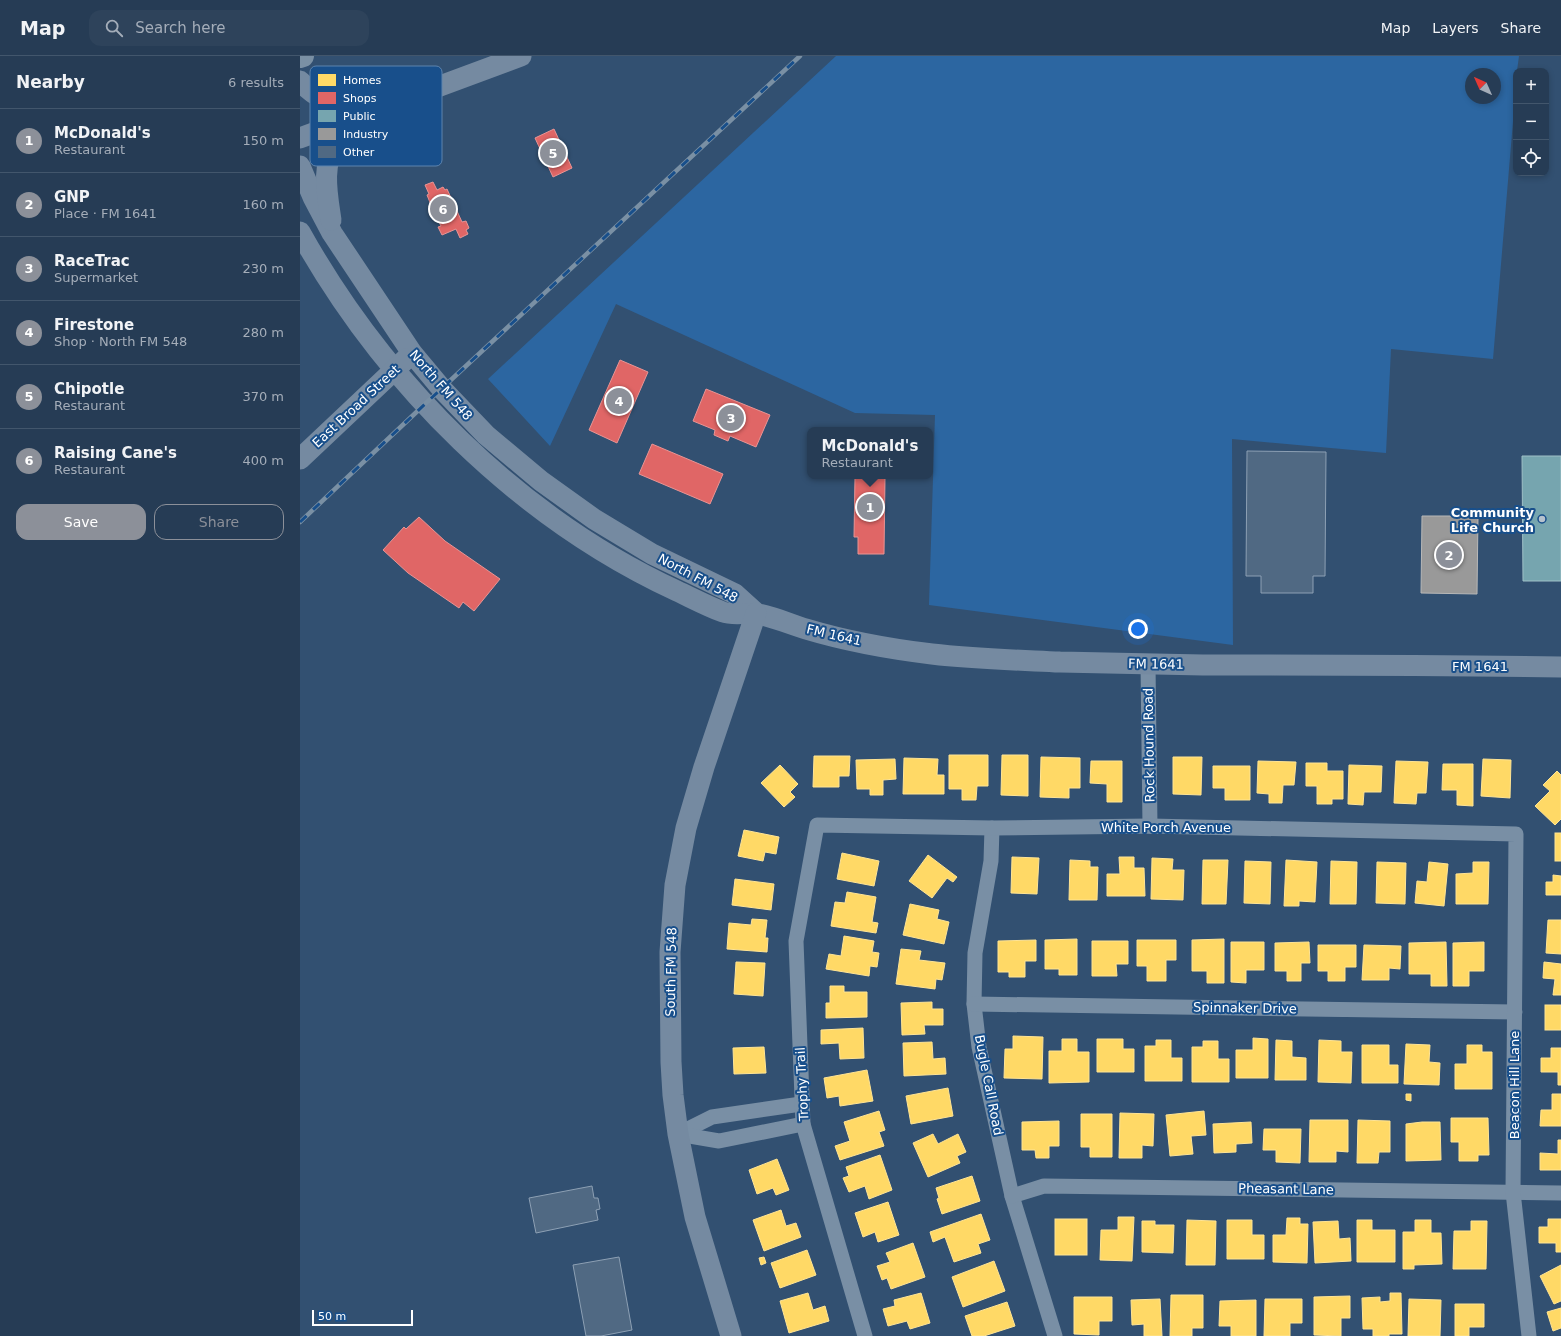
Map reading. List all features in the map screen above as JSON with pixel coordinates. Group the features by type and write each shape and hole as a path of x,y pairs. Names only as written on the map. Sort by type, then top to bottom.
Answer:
{"main road":[{"path":"442,85 522,56"},
{"path":"300,81 310,91"},
{"path":"300,138 310,134"},
{"name":"North FM 548","path":"300,166 313,197 332,233 412,353 442,389 470,419 502,449 541,481 589,515 652,554 735,594 756,613"},
{"path":"327,166 327,188 332,233"},
{"name":"North FM 548","path":"300,232 343,302 395,370 440,420 482,462 535,505 584,540 635,570 726,613 756,613"},
{"name":"East Broad Street","path":"300,459 412,353"},
{"name":"FM 1641","path":"756,613 825,634 888,647 928,654 1012,660 1148,664 1561,667"},
{"name":"South FM 548","path":"731,1336 695,1217 678,1134 673,1095 671,1062 670,976 672,914 686,828 694,799 756,613"}],"street":[{"name":"Rock Hound Road","path":"1148,664 1150,826"},
{"name":"White Porch Avenue","path":"817,825 992,828 1150,826 1516,834"},
{"name":"Trophy Trail","path":"817,825 796,941 801,1104 803,1124 866,1336"},
{"name":"Bugle Call Road","path":"992,828 991,861 975,952 974,1004 979,1047 1012,1196 1055,1336"},
{"name":"Beacon Hill Lane","path":"1516,834 1513,1192 1529,1336"},
{"name":"Spinnaker Drive","path":"974,1004 1515,1012"},
{"path":"678,1134 712,1117 801,1104"},
{"path":"678,1134 719,1141 803,1124"},
{"name":"Pheasant Lane","path":"1012,1196 1044,1186 1561,1193"}],"shaded area":[{"path":"836,56 1519,56 1517,68 1513,68 1513,122 1493,359 1391,349 1386,453 1232,439 1233,645 929,605 935,415 855,413 616,304 550,446 488,379"}],"building: Homes":[{"path":"949,755 988,755 988,786 977,786 976,800 962,800 962,789 949,789"},
{"path":"1002,755 1028,755 1028,796 1001,795"},
{"path":"814,756 850,756 849,776 839,776 839,787 813,787"},
{"path":"1041,757 1080,758 1080,788 1069,788 1069,798 1040,797"},
{"path":"1173,757 1202,757 1201,795 1173,794"},
{"path":"904,758 938,759 937,775 944,775 944,794 903,794"},
{"path":"895,759 896,779 883,780 883,795 870,795 870,789 857,789 856,760"},
{"path":"1483,759 1511,760 1510,798 1481,796"},
{"path":"1091,761 1122,761 1122,802 1107,802 1107,784 1090,783"},
{"path":"1258,761 1296,762 1294,785 1283,785 1282,803 1269,803 1269,794 1257,793"},
{"path":"1396,761 1428,762 1426,793 1417,793 1416,804 1394,803"},
{"path":"1306,763 1327,763 1327,771 1343,771 1343,799 1332,799 1332,804 1317,804 1317,786 1306,786"},
{"path":"1443,764 1473,764 1473,806 1457,805 1457,790 1442,790"},
{"path":"780,765 798,784 790,792 795,797 784,807 761,783"},
{"path":"1349,765 1382,766 1381,792 1364,792 1363,805 1348,804"},
{"path":"1213,766 1250,766 1250,800 1225,800 1225,788 1213,788"},
{"path":"1557,771 1561,775 1561,819 1555,825 1535,806 1550,791 1543,785"},
{"path":"744,830 779,837 776,854 765,852 763,861 738,856"},
{"path":"1555,833 1561,833 1561,861 1555,861"},
{"path":"842,853 879,861 874,886 837,879"},
{"path":"928,855 957,877 953,882 947,878 932,898 909,881"},
{"path":"1012,857 1039,858 1037,894 1011,893"},
{"path":"1119,857 1134,857 1134,868 1144,868 1145,896 1107,896 1107,874 1120,874"},
{"path":"1152,858 1173,859 1172,870 1184,870 1183,900 1151,899"},
{"path":"1070,860 1090,861 1090,867 1098,867 1097,900 1069,900"},
{"path":"1203,860 1228,860 1226,904 1202,904"},
{"path":"1286,860 1317,862 1315,902 1299,901 1299,906 1284,906"},
{"path":"1245,861 1271,862 1270,904 1244,903"},
{"path":"1331,861 1357,862 1356,904 1330,904"},
{"path":"1377,862 1406,863 1405,904 1376,903"},
{"path":"1429,862 1448,864 1444,906 1415,903 1417,881 1427,882"},
{"path":"1473,862 1489,862 1488,904 1456,904 1456,874 1473,873"},
{"path":"1553,875 1561,876 1561,895 1546,895 1546,882 1553,882"},
{"path":"735,879 774,884 771,910 732,905"},
{"path":"847,892 876,897 872,922 878,923 876,933 831,926 835,902 845,903"},
{"path":"910,904 939,910 937,919 949,922 944,944 903,935"},
{"path":"752,919 767,920 765,938 768,938 767,952 727,949 729,923 751,925"},
{"path":"1548,920 1561,920 1561,954 1546,953"},
{"path":"844,936 874,941 872,952 879,953 877,967 870,966 869,976 826,969 829,954 841,956"},
{"path":"1077,939 1077,975 1059,975 1059,969 1045,969 1045,940"},
{"path":"1224,939 1224,983 1207,983 1207,971 1192,971 1192,940"},
{"path":"1036,940 1036,961 1025,961 1025,977 1009,977 1009,972 998,972 998,941"},
{"path":"1137,940 1176,940 1176,960 1166,960 1166,981 1147,981 1147,966 1137,966"},
{"path":"1092,941 1128,941 1128,964 1116,964 1117,976 1092,976"},
{"path":"1231,942 1264,942 1264,970 1246,970 1246,983 1231,982"},
{"path":"1309,942 1310,963 1301,963 1301,981 1287,981 1287,971 1275,971 1275,943"},
{"path":"1446,942 1447,986 1431,986 1431,974 1409,974 1409,943"},
{"path":"1484,942 1484,971 1469,971 1469,986 1453,986 1453,943"},
{"path":"1318,945 1356,945 1356,967 1345,967 1345,981 1328,981 1328,971 1318,971"},
{"path":"1364,945 1401,946 1400,969 1389,968 1389,980 1362,980"},
{"path":"901,949 921,951 919,960 945,963 942,980 936,979 935,989 896,984"},
{"path":"736,962 765,963 763,996 734,994"},
{"path":"1544,962 1561,964 1561,995 1553,995 1555,979 1543,978"},
{"path":"830,986 844,986 844,992 867,992 867,1017 826,1018 826,1003 830,1003"},
{"path":"932,1002 932,1009 943,1009 943,1025 924,1025 925,1034 902,1035 901,1003"},
{"path":"1545,1005 1561,1005 1561,1030 1545,1030"},
{"path":"863,1028 864,1058 840,1059 839,1043 821,1044 821,1030"},
{"path":"1013,1036 1043,1037 1042,1079 1004,1078 1005,1049 1013,1049"},
{"path":"1253,1038 1268,1039 1268,1078 1236,1078 1236,1050 1253,1050"},
{"path":"1062,1039 1077,1039 1077,1052 1089,1052 1089,1082 1049,1083 1049,1051 1062,1051"},
{"path":"1097,1039 1123,1039 1123,1049 1134,1049 1134,1072 1097,1072"},
{"path":"1156,1040 1171,1040 1171,1058 1182,1058 1182,1081 1145,1081 1145,1046 1156,1046"},
{"path":"1276,1040 1292,1041 1292,1057 1306,1058 1306,1080 1275,1080"},
{"path":"1319,1040 1341,1041 1341,1052 1352,1052 1351,1083 1318,1082"},
{"path":"1203,1041 1218,1041 1218,1059 1229,1059 1229,1082 1192,1082 1192,1047 1203,1047"},
{"path":"932,1042 933,1059 945,1058 946,1074 904,1076 903,1043"},
{"path":"1406,1044 1430,1045 1429,1062 1440,1063 1439,1085 1404,1084"},
{"path":"1362,1045 1389,1045 1389,1065 1398,1065 1398,1083 1362,1083"},
{"path":"1467,1045 1482,1045 1482,1052 1492,1052 1492,1089 1455,1089 1455,1064 1467,1064"},
{"path":"764,1047 766,1073 734,1074 733,1048"},
{"path":"1551,1048 1561,1048 1561,1085 1558,1085 1558,1072 1541,1072 1541,1058 1551,1058"},
{"path":"867,1070 873,1101 840,1106 839,1096 827,1098 824,1078"},
{"path":"948,1088 953,1116 911,1124 906,1096"},
{"path":"1406,1094 1411,1094 1411,1101 1406,1100"},
{"path":"1552,1094 1561,1094 1561,1126 1540,1126 1541,1110 1552,1110"},
{"path":"879,1111 885,1130 879,1132 884,1146 840,1160 835,1146 850,1141 844,1122"},
{"path":"1204,1111 1206,1135 1191,1136 1193,1154 1170,1156 1166,1115"},
{"path":"1120,1113 1154,1114 1153,1146 1142,1145 1142,1158 1119,1158"},
{"path":"1081,1114 1112,1114 1112,1157 1090,1157 1090,1147 1081,1147"},
{"path":"1451,1118 1488,1118 1489,1155 1478,1155 1478,1161 1459,1161 1459,1142 1451,1142"},
{"path":"1310,1120 1348,1120 1348,1152 1336,1151 1336,1162 1309,1162"},
{"path":"1358,1120 1390,1121 1390,1152 1379,1152 1378,1163 1357,1163"},
{"path":"1059,1121 1059,1146 1049,1146 1049,1158 1036,1158 1035,1150 1022,1150 1022,1122"},
{"path":"1251,1122 1252,1143 1236,1144 1236,1152 1214,1153 1213,1124"},
{"path":"1440,1122 1441,1160 1406,1161 1406,1124"},
{"path":"1264,1129 1301,1129 1300,1163 1276,1162 1276,1150 1263,1150"},
{"path":"933,1134 938,1144 958,1134 966,1152 957,1156 960,1163 928,1177 913,1143"},
{"path":"1558,1140 1561,1140 1561,1170 1540,1170 1540,1153 1558,1154"},
{"path":"880,1155 892,1190 869,1199 865,1186 849,1192 843,1178 849,1176 846,1167"},
{"path":"777,1159 789,1190 776,1195 773,1188 757,1194 749,1170"},
{"path":"972,1176 980,1201 942,1214 937,1199 939,1198 936,1188"},
{"path":"888,1202 899,1235 878,1242 875,1232 863,1237 855,1213"},
{"path":"781,1210 786,1226 796,1223 801,1237 764,1251 753,1220"},
{"path":"981,1214 990,1240 978,1244 981,1253 954,1262 945,1237 933,1242 930,1232"},
{"path":"1118,1217 1134,1217 1132,1261 1100,1260 1101,1230 1118,1230"},
{"path":"1287,1218 1300,1218 1300,1224 1308,1224 1307,1263 1273,1262 1273,1235 1286,1235"},
{"path":"1055,1219 1087,1219 1087,1255 1055,1255"},
{"path":"1548,1219 1561,1219 1561,1252 1556,1252 1556,1243 1539,1243 1539,1227 1548,1227"},
{"path":"1187,1220 1216,1221 1215,1265 1186,1265"},
{"path":"1227,1220 1252,1220 1252,1235 1264,1235 1264,1259 1227,1259"},
{"path":"1357,1220 1372,1220 1372,1230 1395,1230 1395,1262 1357,1262"},
{"path":"1415,1220 1431,1220 1431,1233 1441,1233 1442,1264 1414,1265 1414,1269 1403,1269 1403,1232 1415,1232"},
{"path":"1142,1221 1155,1221 1155,1225 1174,1225 1173,1253 1142,1252"},
{"path":"1338,1221 1339,1239 1350,1238 1351,1261 1315,1263 1313,1222"},
{"path":"1471,1221 1487,1221 1486,1269 1453,1269 1454,1231 1471,1231"},
{"path":"913,1243 925,1277 891,1289 887,1278 882,1280 877,1266 890,1262 886,1253"},
{"path":"807,1250 816,1275 780,1288 771,1263"},
{"path":"764,1257 766,1263 761,1265 759,1258"},
{"path":"994,1261 1005,1291 963,1307 952,1277"},
{"path":"1561,1265 1561,1301 1554,1304 1540,1276"},
{"path":"808,1293 813,1310 825,1306 829,1321 789,1333 780,1301"},
{"path":"921,1293 930,1323 910,1329 907,1321 888,1326 883,1309 895,1306 894,1300"},
{"path":"1390,1293 1401,1293 1402,1334 1373,1336 1373,1329 1363,1329 1362,1298 1380,1297 1380,1302 1390,1301"},
{"path":"1171,1295 1203,1295 1203,1328 1192,1328 1192,1336 1170,1336"},
{"path":"1350,1296 1350,1318 1341,1318 1341,1336 1314,1335 1314,1297"},
{"path":"1074,1297 1112,1297 1112,1321 1099,1321 1099,1335 1074,1334"},
{"path":"1160,1299 1162,1336 1144,1336 1144,1324 1132,1325 1131,1300"},
{"path":"1265,1299 1302,1299 1302,1323 1290,1323 1290,1336 1264,1336"},
{"path":"1409,1299 1441,1300 1440,1336 1408,1336"},
{"path":"1256,1300 1256,1336 1231,1336 1231,1326 1219,1326 1220,1301"},
{"path":"1007,1302 1015,1326 984,1336 972,1336 965,1316"},
{"path":"1455,1304 1484,1304 1484,1327 1469,1327 1469,1336 1455,1336"},
{"path":"1561,1308 1561,1328 1553,1331 1547,1312"}],"building: Shops":[{"path":"554,129 572,168 553,177 535,138"},
{"path":"433,182 437,190 443,187 445,190 447,189 462,222 466,221 469,228 466,230 468,234 460,238 456,229 442,235 438,227 441,226 434,212 432,213 429,206 431,205 427,195 429,194 425,185"},
{"path":"620,360 648,372 617,443 589,430"},
{"path":"706,389 770,415 756,447 730,436 728,441 714,435 715,430 693,421"},
{"path":"652,444 723,474 710,504 639,474"},
{"path":"855,479 885,479 884,554 858,554 858,537 854,537"},
{"path":"419,517 445,541 500,579 474,611 463,602 459,608 408,573 383,550 404,527 406,529"}],"building: Public":[{"name":"Community Life Church","path":"1522,456 1561,456 1561,581 1523,581"}],"building: Industry":[{"path":"1422,516 1478,516 1477,594 1421,593"}],"building: Other":[{"path":"1247,451 1326,452 1325,576 1313,576 1313,593 1261,593 1261,576 1246,576"},
{"path":"592,1186 594,1198 598,1198 600,1209 596,1210 598,1220 536,1233 529,1198"},
{"path":"619,1257 632,1330 601,1336 586,1336 573,1265"}],"railway":[{"path":"300,522 800,56"}],"place":[{"name":"Chipotle","path":"553,153"},
{"name":"Raising Cane's","path":"443,209"},
{"name":"Firestone","path":"619,401"},
{"name":"RaceTrac","path":"731,418"},
{"name":"McDonald's","path":"870,507"},
{"name":"Community Life Church","path":"1542,519"},
{"name":"GNP","path":"1449,555"}]}
